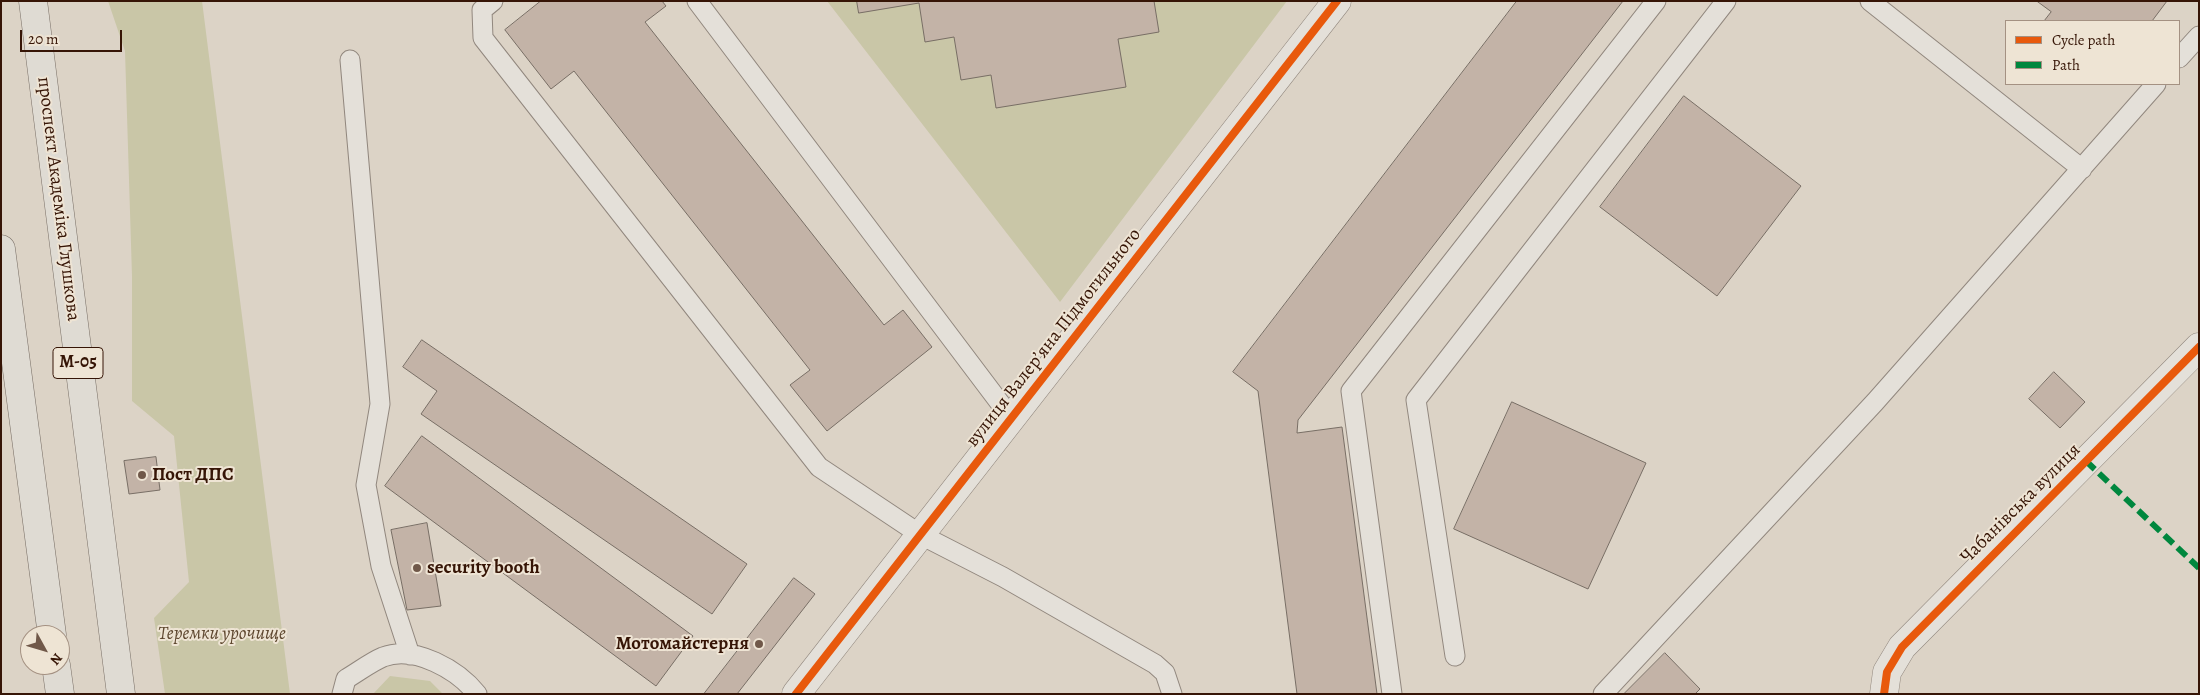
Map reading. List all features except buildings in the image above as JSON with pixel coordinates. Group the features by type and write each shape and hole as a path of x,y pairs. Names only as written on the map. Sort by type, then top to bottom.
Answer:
{"highway":[{"name":"проспект Академіка Глушкова","path":"33,1 121,694"},
{"path":"1,249 51,625"},
{"path":"57,675 60,694"}],"street":[{"name":"вулиця Валерʼяна Підмогильного","path":"796,694 1337,1"},
{"name":"Чабанівська вулиця","path":"1884,694 1886,672 1902,647 2199,347"}],"lane":[{"path":"493,1 482,10 483,38 819,467 921,535 1003,577 1155,664 1165,673 1172,694"},
{"path":"697,1 1012,418"},
{"path":"1392,694 1351,391 1656,1"},
{"path":"1455,656 1416,400 1726,1"},
{"path":"1870,1 2082,168"},
{"path":"2180,57 2199,36"},
{"path":"350,60 380,404 366,486 381,566 410,655"},
{"path":"1603,694 1875,402 2155,85"},
{"path":"342,694 346,679 384,657 410,655 439,662 468,683 477,694"}],"green space":[{"name":"Теремки урочище","path":"108,1 202,1 290,694 165,694 154,618 189,582 174,436 132,401 132,276 125,51"},
{"path":"827,1 1287,1 1060,302"},
{"path":"390,676 430,681 443,694 373,694"}],"marked path":[{"path":"2086,461 2199,568"}],"cycle path":[{"path":"796,694 1337,1"},
{"path":"1884,694 1887,672 1902,647 2199,347"}],"place":[{"name":"Пост ДПС","path":"142,475"},
{"name":"security booth","path":"417,568"},
{"name":"Мотомайстерня","path":"759,644"}]}
